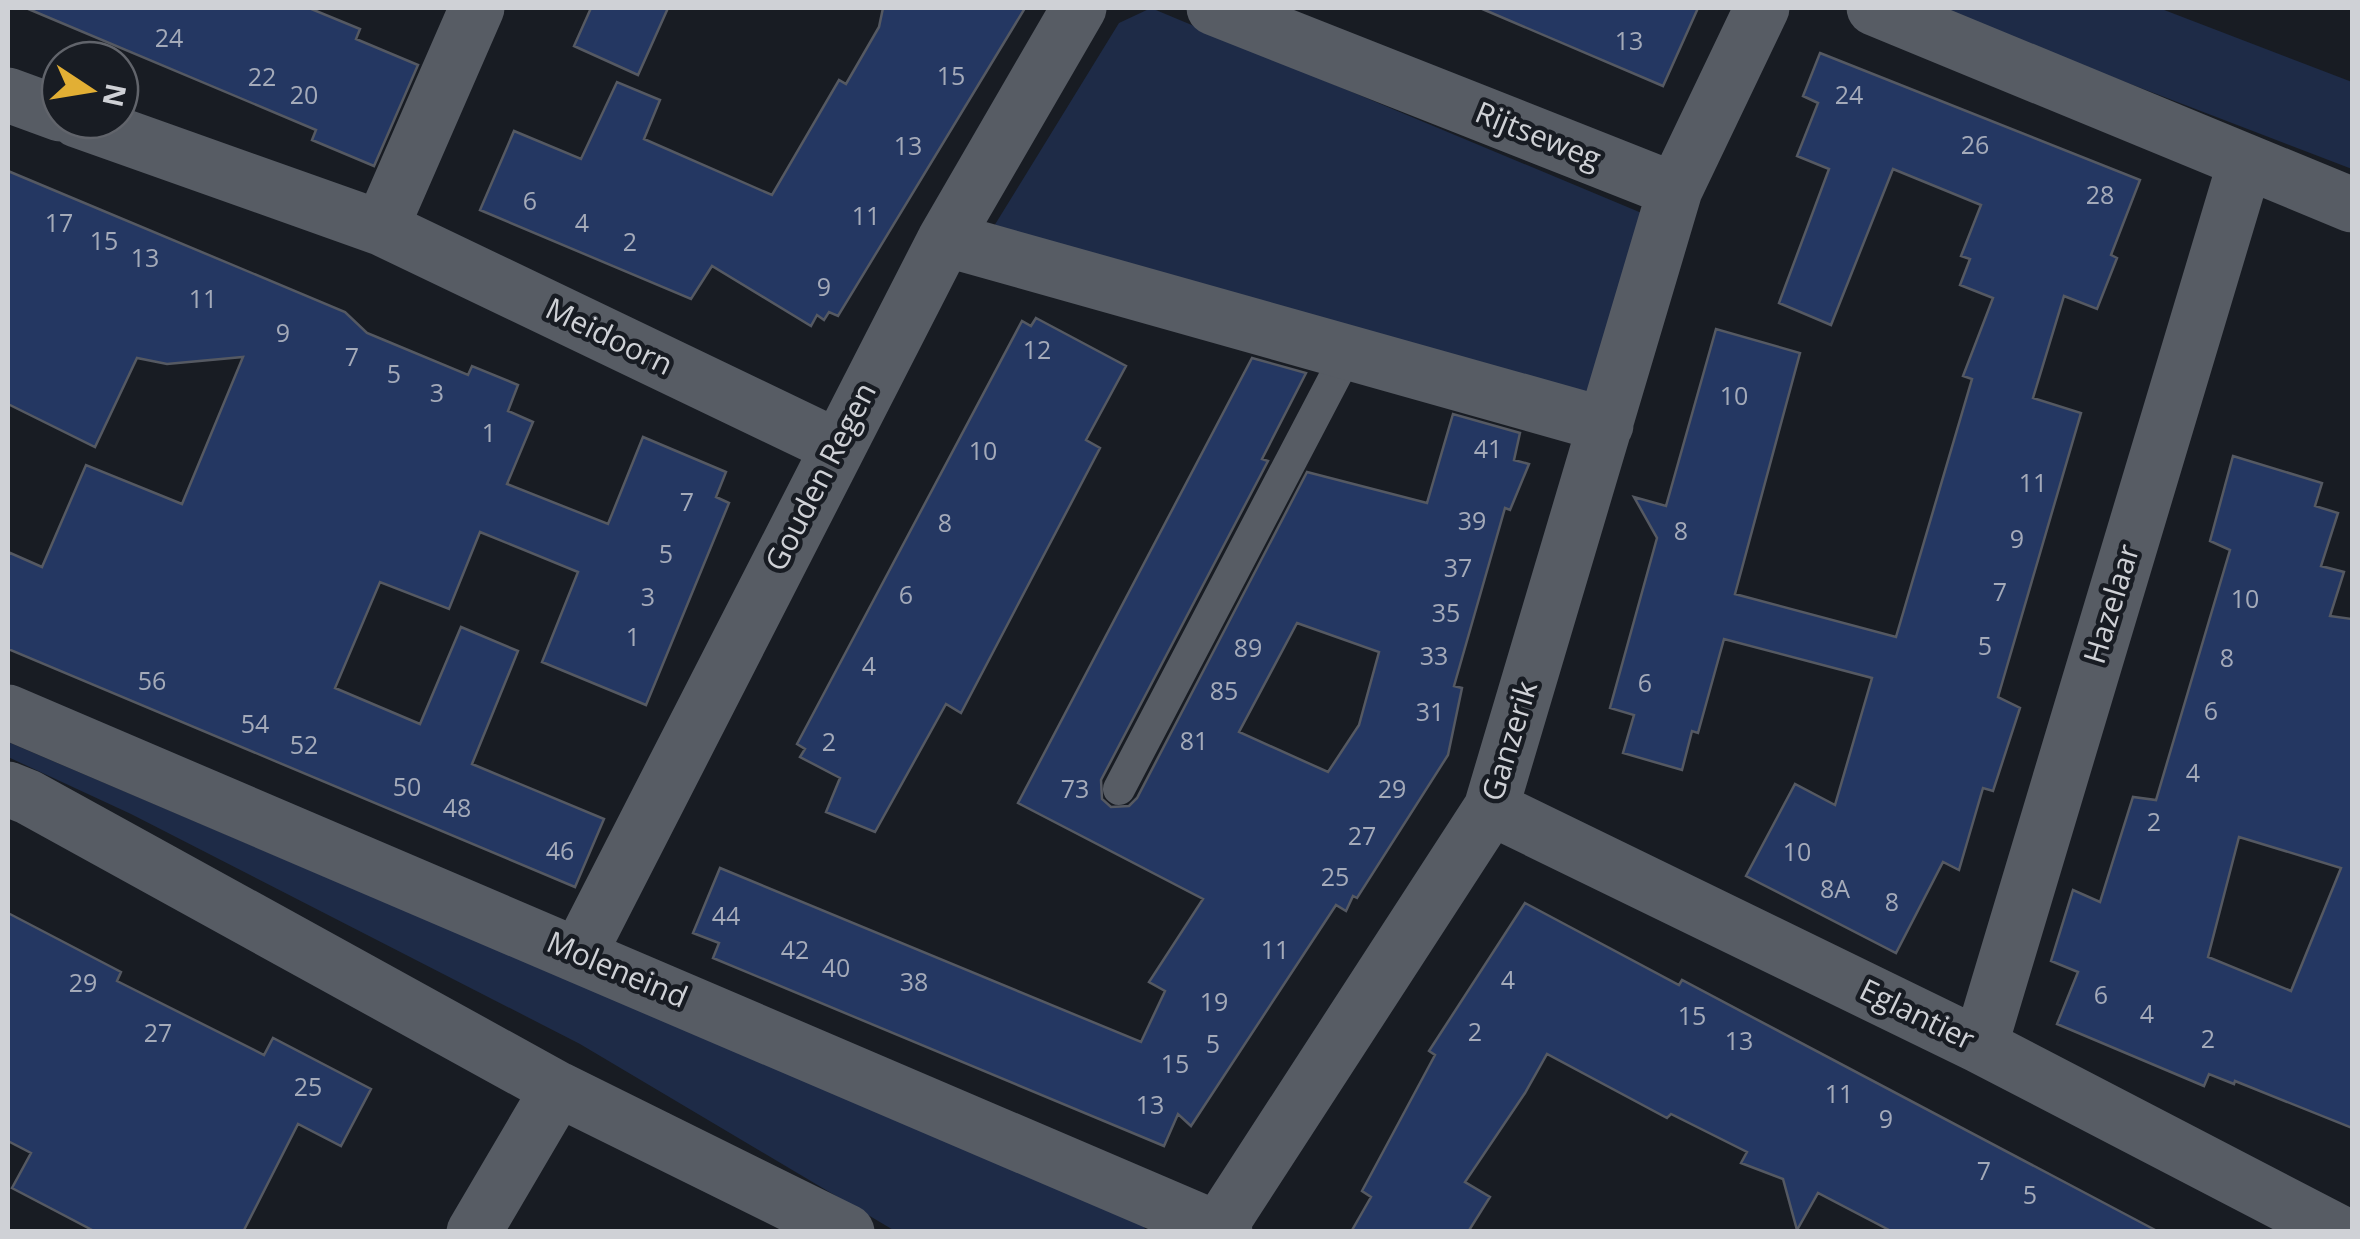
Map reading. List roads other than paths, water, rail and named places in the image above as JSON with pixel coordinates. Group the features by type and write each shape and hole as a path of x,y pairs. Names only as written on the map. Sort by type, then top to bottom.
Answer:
{"street":[{"path":"382,228 477,8"},
{"name":"Gouden Regen","path":"579,954 945,238 1080,8"},
{"name":"Rijtseweg","path":"1214,8 1674,190"},
{"path":"1674,190 1762,8"},
{"path":"1874,8 2352,205"},
{"path":"8,95 40,107"},
{"name":"Meidoorn","path":"133,140 382,228 836,446"},
{"name":"Hazelaar","path":"1980,1046 2245,162"},
{"name":"Ganzerik","path":"1219,1230 1491,808 1674,190"},
{"path":"945,238 1606,425"},
{"name":"Moleneind","path":"8,712 1219,1230"},
{"path":"8,790 28,797 558,1088 847,1232"},
{"name":"Eglantier","path":"1491,808 1980,1046 2338,1232"},
{"path":"474,1232 558,1088"}],"lane":[{"path":"1119,789 1348,352"}]}
